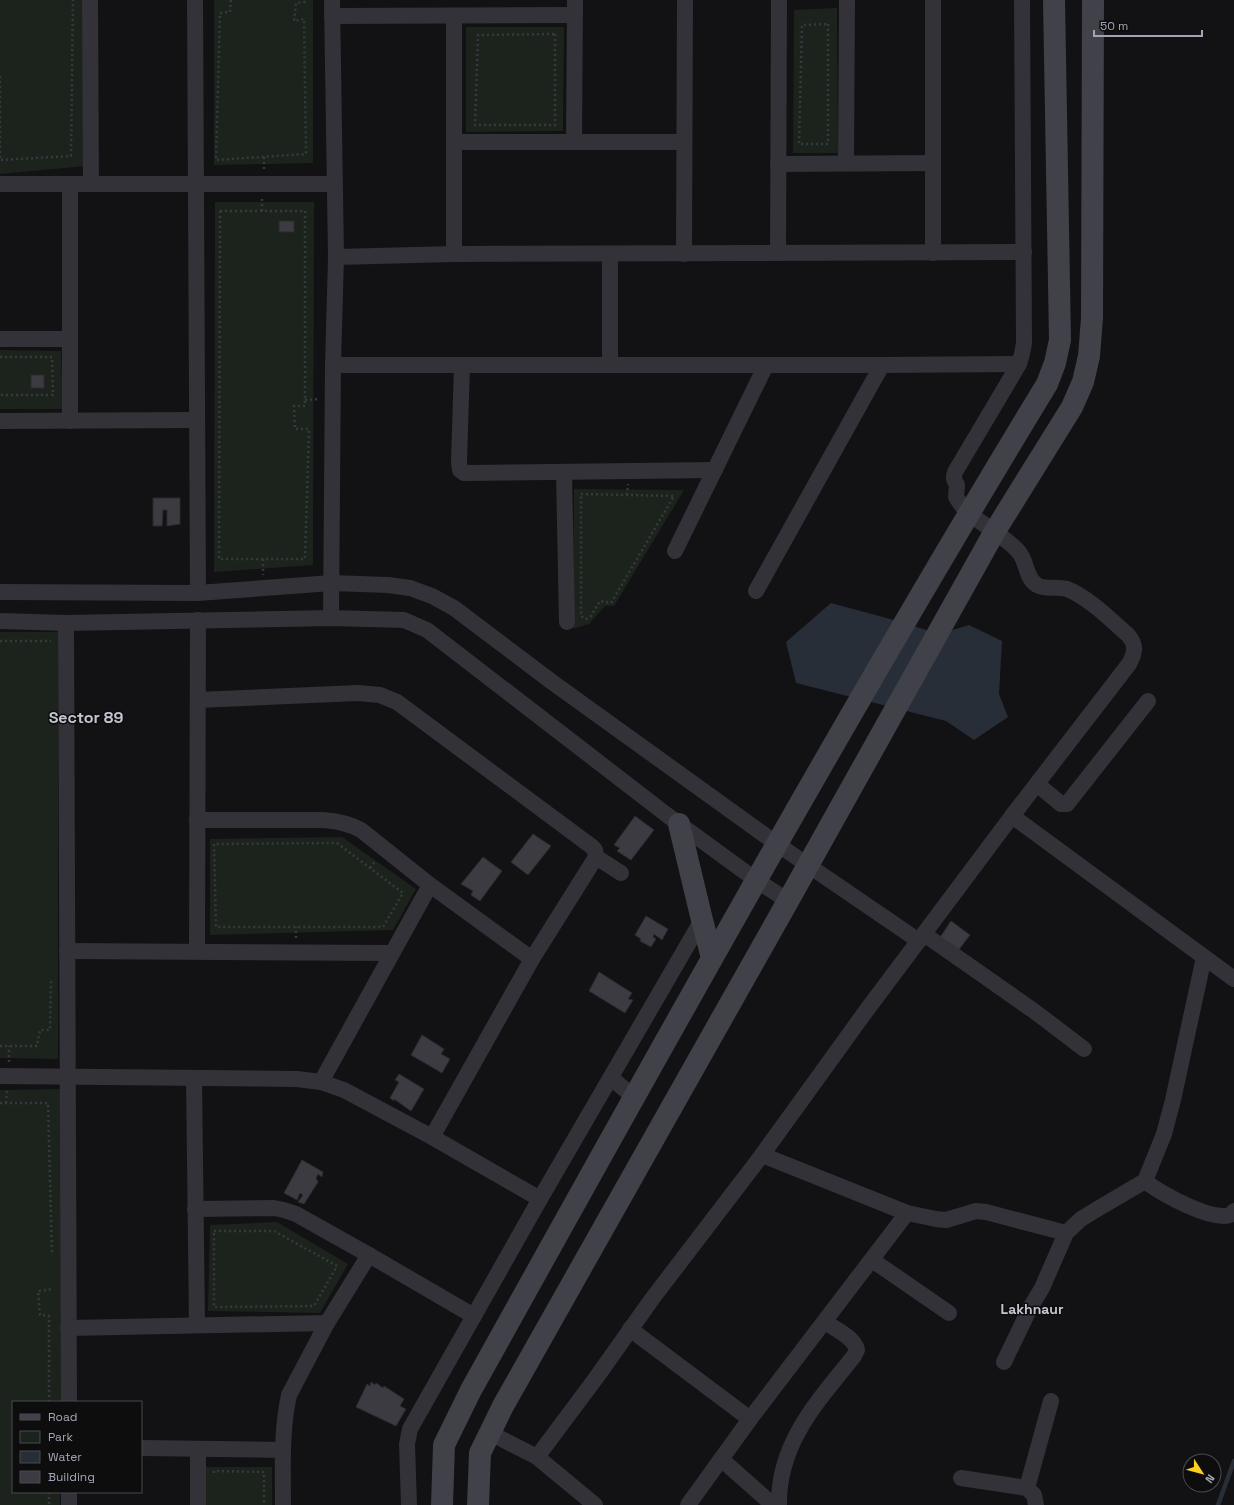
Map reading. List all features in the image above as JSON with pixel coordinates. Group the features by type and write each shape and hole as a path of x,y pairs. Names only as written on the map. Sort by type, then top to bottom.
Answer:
{"street":[{"path":"90,0 91,184"},
{"path":"195,0 198,593"},
{"path":"684,254 685,0"},
{"path":"778,254 779,0"},
{"path":"846,163 847,0"},
{"path":"932,253 933,0"},
{"path":"537,1457 596,1378 630,1329 922,938 962,881 1129,664 1134,655 1135,646 1132,639 1094,606 1067,589 1038,585 1031,581 1025,561 1019,552 995,531 968,513 956,497 958,485 954,481 954,476 1019,364 1024,343 1022,0"},
{"path":"442,1505 444,1445 471,1390 756,880 968,513 1047,384 1055,363 1060,340 1054,0"},
{"path":"478,1505 480,1454 507,1399 995,531 1072,407 1083,382 1089,356 1092,318 1093,0"},
{"path":"331,618 333,364 336,257 332,8 454,16 575,8 574,142"},
{"path":"454,16 454,254"},
{"path":"454,142 684,142"},
{"path":"778,164 933,163"},
{"path":"0,184 334,184"},
{"path":"70,184 70,421"},
{"path":"336,257 454,254 1024,252"},
{"path":"610,254 610,365"},
{"path":"0,339 70,339"},
{"path":"333,364 1019,364"},
{"path":"462,365 459,462 460,470 464,473 715,470"},
{"path":"675,551 766,365"},
{"path":"756,591 882,365"},
{"path":"0,421 198,420"},
{"path":"564,473 567,622"},
{"path":"0,592 198,593 332,583 388,585 410,588 437,599 454,608 552,682 777,844 1034,1011 1084,1049"},
{"path":"0,622 66,623 331,618 404,620 427,630 679,824 756,880 788,901"},
{"path":"197,951 198,620"},
{"path":"66,623 69,1401"},
{"path":"198,700 358,693 380,695 397,702 595,850 596,857 532,959 432,1137"},
{"path":"1037,784 1061,804 1067,804 1148,701"},
{"path":"1012,816 1234,979"},
{"path":"197,820 322,820 338,821 350,824 360,830 430,885 532,959"},
{"path":"679,824 712,958"},
{"path":"596,857 621,873"},
{"path":"321,1082 430,885"},
{"path":"409,1505 407,1444 410,1429 540,1199 702,920"},
{"path":"67,951 392,953"},
{"path":"1004,1362 1030,1308 1042,1288 1066,1233 1081,1219 1145,1182 1164,1134 1173,1100 1204,957"},
{"path":"0,1076 297,1079 321,1082 344,1090 432,1137 540,1199"},
{"path":"194,1078 197,1326"},
{"path":"611,1078 634,1097"},
{"path":"762,1154 908,1213 946,1220 976,1211 986,1212 1066,1233"},
{"path":"1145,1182 1155,1190 1170,1198 1202,1210 1224,1217 1232,1214 1234,1211"},
{"path":"196,1209 274,1208 296,1214 474,1316"},
{"path":"688,1505 750,1419 908,1213"},
{"path":"283,1505 283,1450 286,1408 289,1395 327,1323 369,1255"},
{"path":"872,1260 948,1313"},
{"path":"780,1505 779,1488 788,1452 797,1432 857,1350 856,1344 825,1322"},
{"path":"68,1328 327,1323"},
{"path":"630,1329 750,1419"},
{"path":"1026,1488 1051,1401"},
{"path":"490,1433 537,1457 595,1505"},
{"path":"142,1448 283,1450"},
{"path":"198,1449 198,1505"},
{"path":"721,1459 774,1505"},
{"path":"960,1478 1026,1488 1034,1495 1036,1505"},
{"path":"69,1493 69,1505"}],"path":[{"path":"0,76 0,160 71,156 73,0"},
{"path":"231,0 230,12 220,13 216,160 306,154 304,19 294,21 296,3 304,2 305,0"},
{"path":"828,24 828,144 799,144 802,25 828,24"},
{"path":"555,34 555,125 475,125 478,35 555,34"},
{"path":"220,211 305,211 305,406 294,406 295,429 309,429 305,559 219,559 220,211"},
{"path":"0,357 52,357 53,395 0,395"},
{"path":"581,494 674,496 611,603 600,600 591,616 586,619 581,616 581,494"},
{"path":"0,641 53,641"},
{"path":"337,843 403,893 383,927 216,927 214,844 337,843"},
{"path":"0,1046 37,1046 40,1030 50,1030 51,975"},
{"path":"0,1103 48,1102 52,1259"},
{"path":"214,1231 274,1231 336,1266 314,1306 214,1307 214,1231"},
{"path":"49,1401 49,1316 40,1315 38,1291 53,1290 53,1282"},
{"path":"214,1478 214,1471 264,1472 264,1505"},
{"path":"49,1493 50,1505"}],"green space":[{"path":"0,0 82,0 86,166 0,174"},
{"path":"214,0 313,0 313,163 214,165"},
{"path":"837,8 838,153 793,153 794,10"},
{"path":"466,27 564,27 563,131 466,132"},
{"path":"215,202 314,202 313,565 214,572"},
{"path":"0,350 61,351 63,409 0,409"},
{"path":"574,489 684,490 614,606 605,606 589,624 573,629"},
{"path":"0,632 58,632 58,1059 0,1058"},
{"path":"342,837 416,889 393,930 210,935 210,839"},
{"path":"64,1089 61,1401 12,1401 12,1493 60,1493 60,1505 0,1505 0,1090"},
{"path":"277,1222 348,1264 320,1313 208,1311 210,1225"},
{"path":"206,1467 272,1467 272,1505 206,1505"}],"water":[{"path":"831,603 939,634 969,625 1002,641 999,694 1008,717 974,740 946,721 796,683 786,642"}],"building":[{"path":"279,221 294,221 294,232 279,232"},
{"path":"31,375 44,375 44,388 31,388"},
{"path":"153,498 180,498 180,524 167,526 167,510 163,510 162,526 153,526"},
{"path":"635,816 654,830 631,860 617,851 620,848 614,845"},
{"path":"533,834 551,846 528,875 511,862"},
{"path":"483,857 502,871 480,901 471,895 473,891 461,884"},
{"path":"646,916 668,929 662,940 654,934 653,937 656,939 651,947 640,941 641,939 635,935"},
{"path":"951,921 970,935 957,952 939,939"},
{"path":"599,972 632,993 628,999 633,1000 625,1013 589,991"},
{"path":"422,1035 444,1049 441,1054 450,1059 442,1073 411,1055"},
{"path":"399,1074 424,1089 411,1111 394,1099 394,1101 390,1098 399,1082 395,1080"},
{"path":"302,1160 323,1172 322,1177 318,1174 316,1178 318,1182 304,1204 298,1202 303,1195 300,1193 297,1200 284,1193"},
{"path":"371,1382 375,1385 376,1383 383,1388 384,1386 404,1399 400,1406 406,1409 396,1426 356,1407 367,1384 370,1386"}],"waterway":[{"path":"1218,1505 1234,1461"}],"district":[{"name":"Sector 89","path":"86,717"},
{"name":"Lakhnaur","path":"1032,1309"}]}
